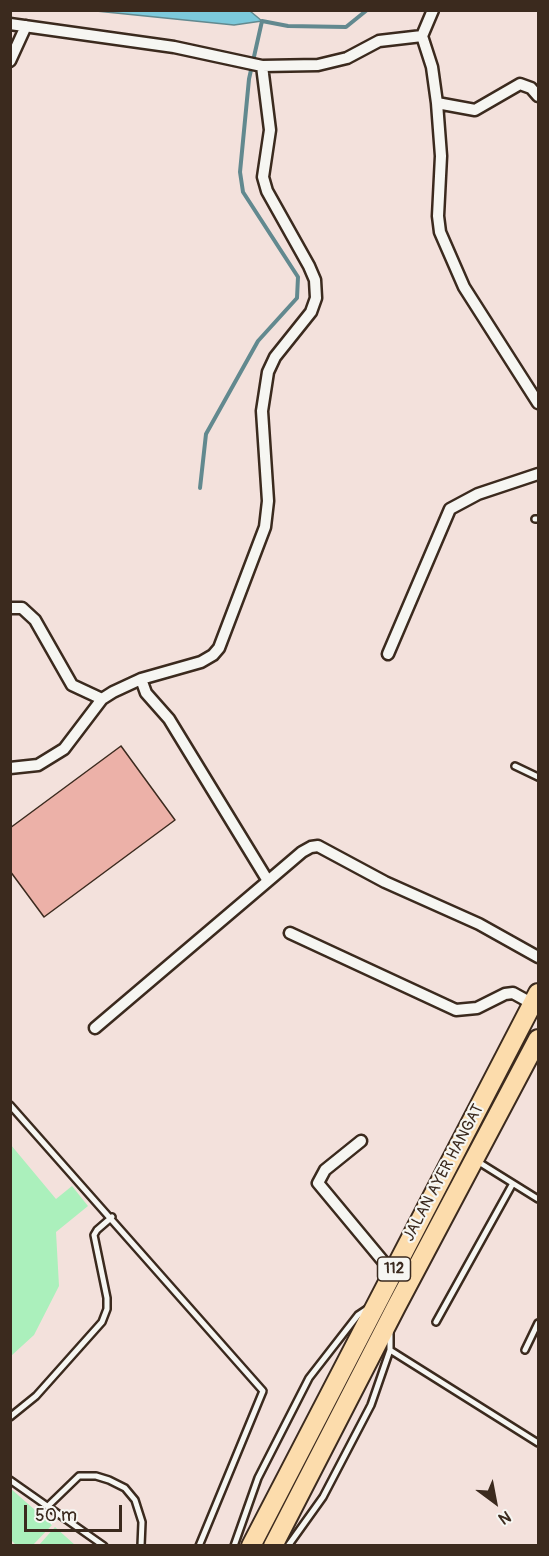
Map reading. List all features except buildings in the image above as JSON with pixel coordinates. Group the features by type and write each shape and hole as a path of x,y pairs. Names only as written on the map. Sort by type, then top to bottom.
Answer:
{"main road":[{"name":"JALAN AYER HANGAT","path":"251,1545 536,998"},
{"name":"JALAN AYER HANGAT","path":"273,1545 396,1307 475,1161 533,1065 538,1039"}],"street":[{"path":"433,10 422,36 432,67 437,104 441,156 438,216 444,246 490,330 538,403"},
{"path":"10,24 154,44 260,66 318,65 347,58 380,41 422,36"},
{"path":"10,61 26,26"},
{"path":"10,768 38,765 64,749 102,699 141,679 201,662 219,648 268,517 262,411 268,372 275,357 311,312 316,298 315,280 309,266 267,191 262,177 270,130 260,66"},
{"path":"437,104 475,110 520,84 531,88 538,96"},
{"path":"388,654 450,509 478,494 538,474"},
{"path":"10,608 22,608 35,620 72,685 102,699"},
{"path":"141,679 146,693 169,718 268,881"},
{"path":"95,1028 302,852 311,847 318,846 385,882 479,924 538,957"},
{"path":"290,933 456,1010 477,1008 505,994 513,993 536,998"},
{"path":"361,1141 325,1170 318,1183 392,1272"}],"lane":[{"path":"515,766 538,777"},
{"path":"10,1105 112,1217 264,1391 199,1545"},
{"path":"475,1161 538,1199"},
{"path":"436,1323 512,1185"},
{"path":"10,1417 36,1396 102,1322 107,1310 107,1298 94,1235 112,1217"},
{"path":"234,1545 258,1478 309,1378 358,1315 378,1301"},
{"path":"288,1545 322,1497 371,1404 390,1350 390,1325 396,1307"},
{"path":"525,1350 538,1323"},
{"path":"390,1350 538,1443"},
{"path":"48,1506 79,1476 96,1476 109,1480 125,1488 135,1500 142,1522 141,1545"},
{"path":"10,1480 104,1545"}],"green space":[{"path":"11,1145 56,1199 72,1186 88,1206 56,1232 59,1286 34,1335 11,1356"},
{"path":"10,1488 52,1525 33,1545 16,1545 11,1540"},
{"path":"55,1527 75,1545 39,1545"}],"water":[{"path":"96,11 250,11 262,21 234,25"}],"waterway":[{"path":"200,488 206,434 258,341 297,298 298,277 243,192 240,172 249,79 262,21 288,26 346,27 367,10"}]}
